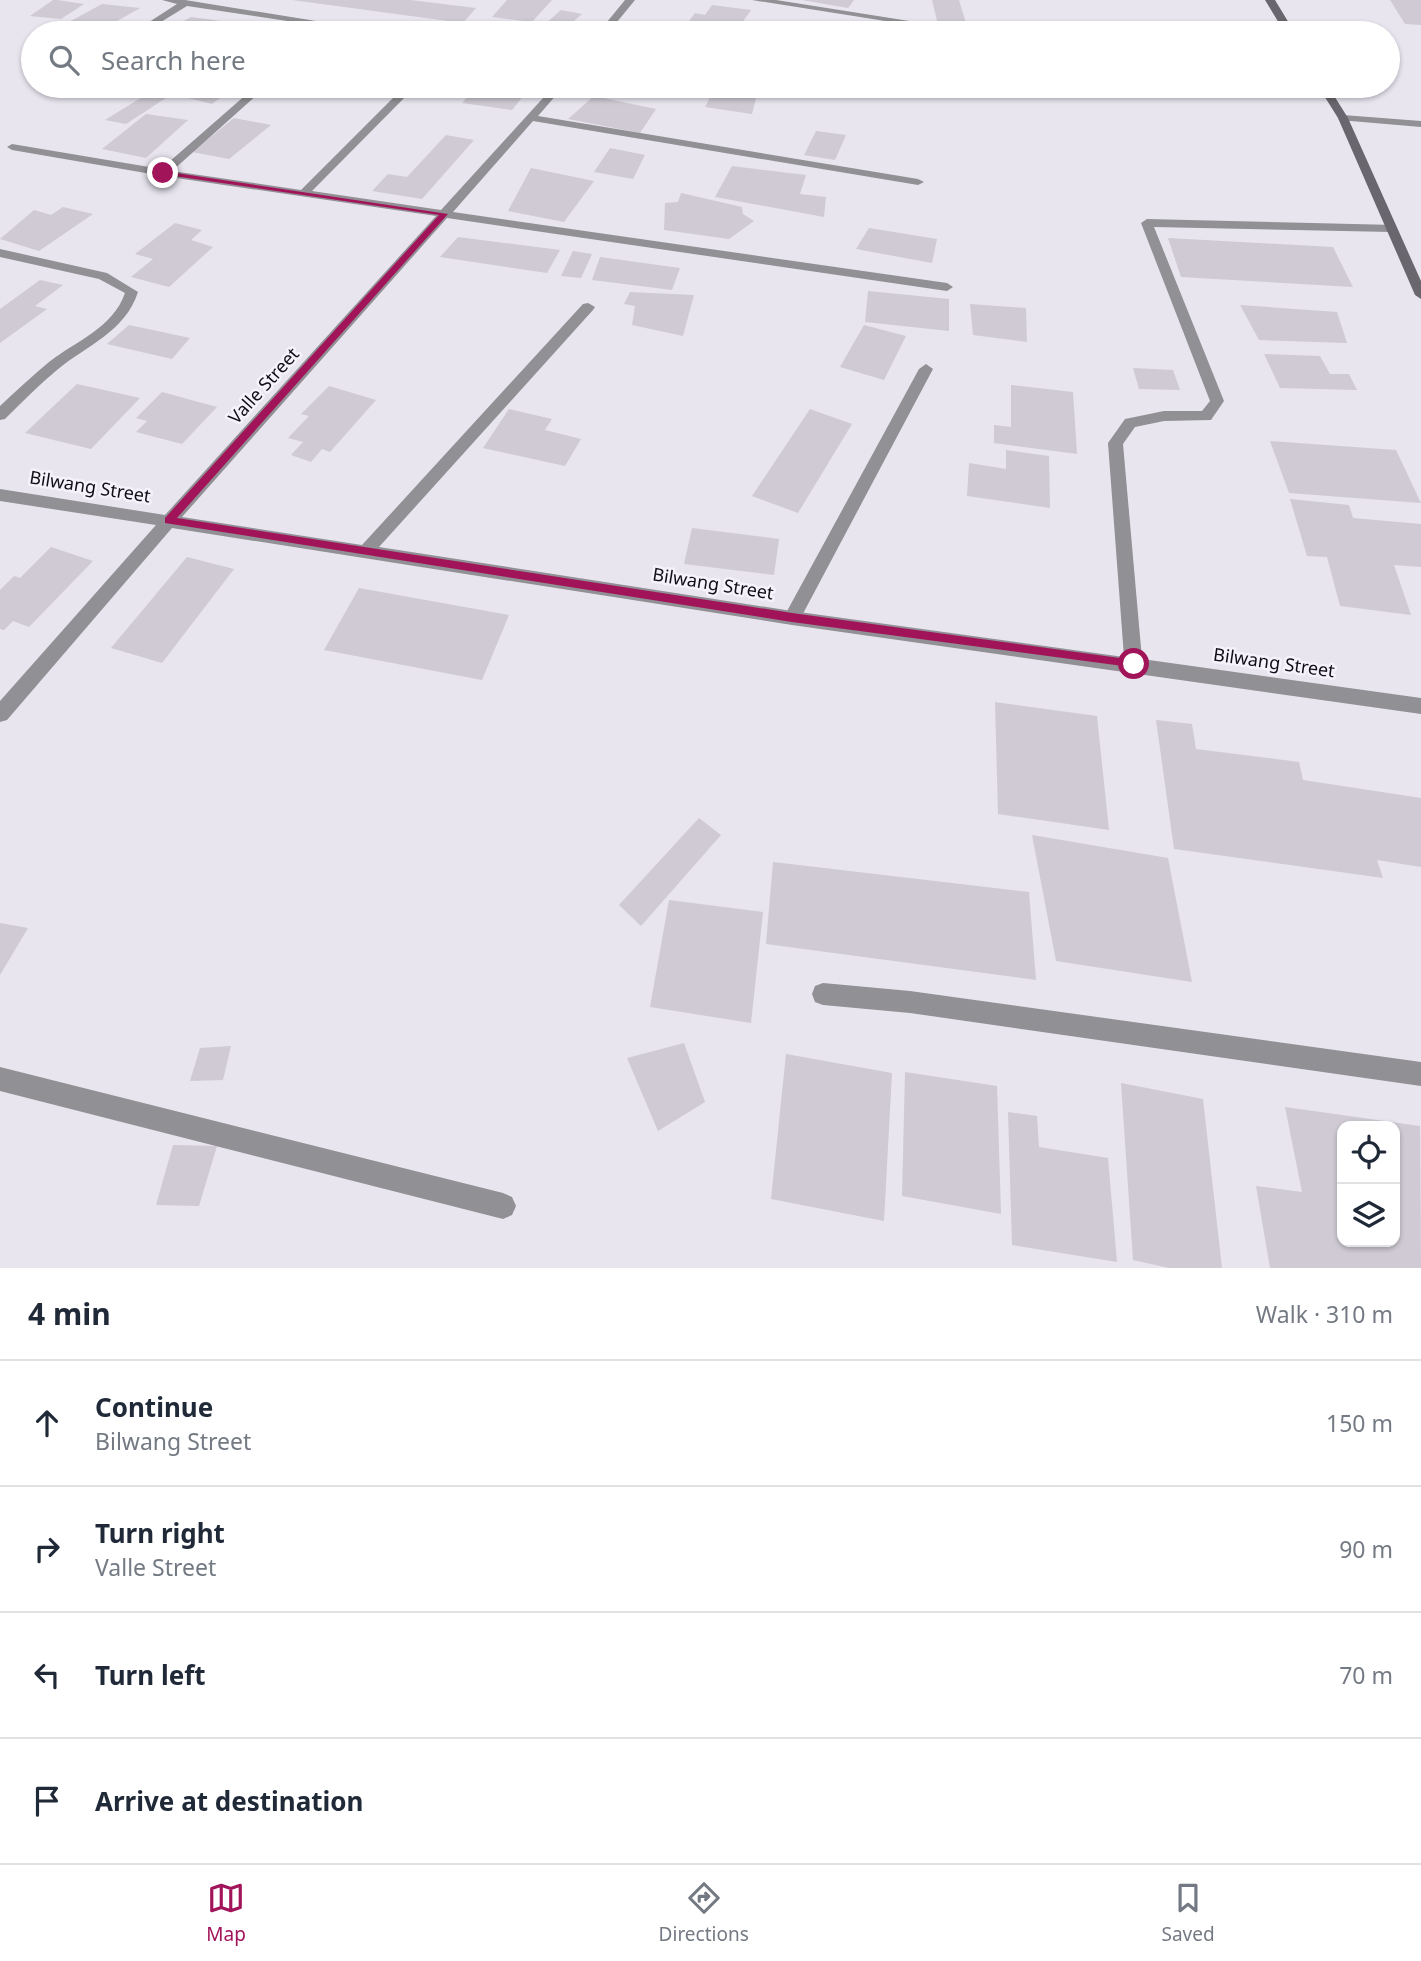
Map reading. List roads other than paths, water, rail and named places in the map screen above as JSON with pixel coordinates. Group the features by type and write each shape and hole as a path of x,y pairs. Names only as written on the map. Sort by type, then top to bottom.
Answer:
{"main road":[{"path":"1270,0 1283,21"},
{"path":"1330,98 1343,118 1421,295"}],"street":[{"path":"167,0 304,21"},
{"path":"613,21 630,0"},
{"path":"757,0 903,21"},
{"path":"156,21 185,3"},
{"path":"163,173 248,98"},
{"path":"304,193 399,98"},
{"name":"Valle Street","path":"0,714 169,521 549,98"},
{"path":"532,118 918,182"},
{"path":"1343,118 1421,124"},
{"path":"12,147 163,173 947,287"},
{"path":"1134,664 1115,443 1130,423 1164,416 1206,416 1217,401 1147,223 1391,228"},
{"path":"0,253 103,276 132,292 130,302 122,314 54,366 0,415"},
{"path":"366,551 588,307"},
{"path":"792,618 926,369"},
{"name":"Bilwang Street","path":"0,495 792,618 1421,706"},
{"path":"822,994 910,1002 1421,1074"},
{"path":"0,1079 503,1206"}]}
